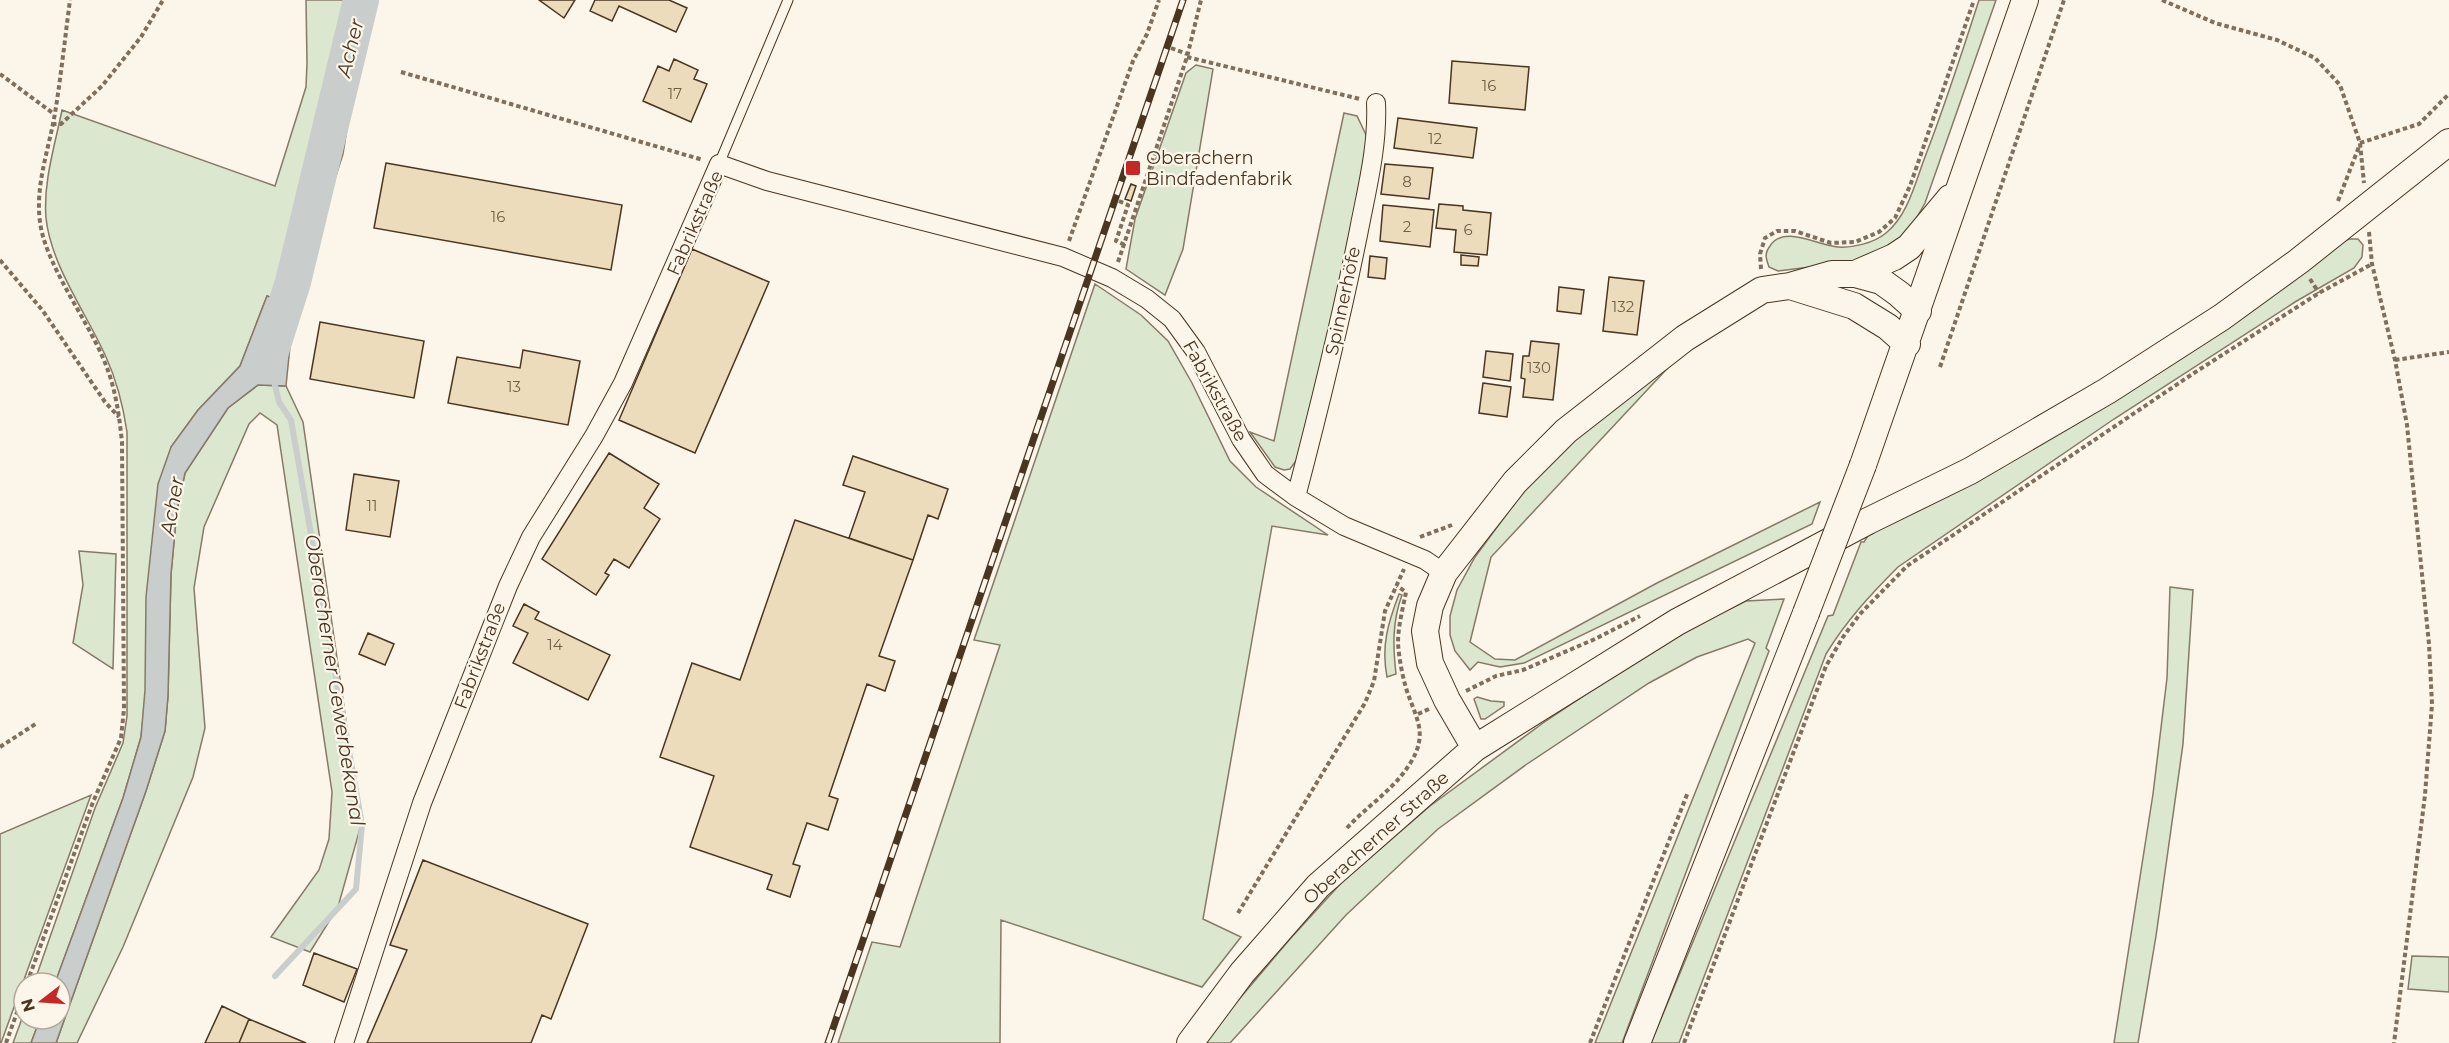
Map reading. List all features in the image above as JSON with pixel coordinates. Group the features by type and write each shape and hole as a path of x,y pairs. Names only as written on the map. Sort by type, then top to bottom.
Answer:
{"main road":[{"path":"1637,1043 1863,465 2025,0"},
{"name":"Oberacherner Straße","path":"1190,1043 1242,973 1317,886 1475,748 1677,622 1868,521 1970,471 2107,391 2222,317 2299,261 2449,142"},
{"path":"1855,274 1894,257 1909,247 1960,186"},
{"path":"1475,748 1430,663 1425,632 1430,606 1444,573 1515,482 1566,431 1685,338 1762,290 1790,286 1832,274 1855,274 1881,281 1918,311"},
{"path":"1790,286 1854,306 1888,327 1907,344"}],"street":[{"name":"Spinnerhöfe","path":"1296,498 1319,411 1355,248 1372,156 1377,121 1376,103"},
{"name":"Fabrikstraße","path":"344,1043 422,803 508,585 531,537 594,436 623,383 719,164 767,181 1063,257 1112,278 1147,299 1172,319 1196,352 1241,439 1265,474 1296,498 1344,526 1418,557 1444,573"}],"lane":[{"path":"719,164 788,0"}],"path":[{"path":"31,971 93,802 121,738 124,709 122,442 115,390 103,358 48,249 40,223 40,189 54,114 70,0"},
{"path":"52,124 61,124 102,86 141,37 164,0"},
{"path":"1063,257 1133,61 1147,33 1159,0"},
{"path":"1112,278 1125,245 1150,160 1187,55 1202,0"},
{"path":"1762,290 1760,254 1765,238 1777,231 1795,231 1831,243 1856,242 1879,232 1895,218 1911,186 1974,0"},
{"path":"1940,367 2064,0"},
{"path":"2162,0 2216,23 2277,40 2315,58 2340,85 2360,143 2366,208"},
{"path":"1171,48 1187,55 1376,103"},
{"path":"401,72 719,164"},
{"path":"0,74 54,114"},
{"path":"2360,143 2419,124 2449,94"},
{"path":"2335,207 2360,143"},
{"path":"1119,201 1128,205 1116,241 1125,245"},
{"path":"0,260 44,311 105,402 119,417"},
{"path":"1684,1043 1826,666 1843,637 1885,588 1908,566 2194,373 2319,293 2372,264 2395,360 2407,425 2430,644 2432,704 2426,795 2394,1043"},
{"path":"2395,360 2449,352"},
{"path":"1238,912 1365,703 1374,681 1385,611 1397,586"},
{"path":"1418,714 1496,676 1523,670 1595,639 1646,613"},
{"path":"0,747 37,723"},
{"path":"1590,1043 1688,792"},
{"path":"6,1043 12,1026"}],"green space":[{"path":"306,0 372,0 359,52 343,154 294,306 267,296 240,366 198,410 171,447 141,737 123,798 59,971 38,971 95,808 123,743 127,716 127,432 124,412 110,366 62,272 49,236 46,191 62,110 275,186 306,87"},
{"path":"1979,0 1996,0 1925,203 1899,243 1866,260 1778,271 1769,267 1766,256 1768,249 1776,240 1784,237 1792,236 1830,246 1850,247 1876,240 1894,226 1914,188"},
{"path":"1196,65 1213,69 1183,249 1165,295 1126,269 1135,219 1186,73"},
{"path":"1344,113 1357,116 1369,141 1313,411 1298,458 1290,469 1284,470 1275,467 1250,432 1274,441"},
{"path":"2349,239 2358,239 2363,245 2362,257 2354,268 2295,302 2114,419 1898,567 1859,608 1826,654 1679,1043 1651,1043 1828,616 1833,615 1861,542 1864,542 1871,531"},
{"path":"1095,284 1141,315 1168,341 1192,383 1230,461 1256,487 1328,535 1272,526 1203,919 1241,937 1202,987 1001,920 1000,1043 838,1043 872,942 900,947 1000,645 974,640"},
{"path":"1678,357 1491,557 1470,642 1495,659 1515,660 1657,583 1820,502 1812,524 1524,663 1500,667 1478,662 1470,670 1455,651 1450,635 1450,616 1457,590 1475,557 1526,488 1557,454"},
{"path":"258,385 286,386 303,422 361,825 338,907 310,952 271,937 319,870 329,839 332,792 277,425 260,413 249,424 204,527 194,588 205,728 193,777 123,947 77,1043 56,1043 60,1031 72,1031 72,998 165,731 171,574 177,510 185,473 228,408"},
{"path":"79,551 116,554 113,669 73,643 83,585"},
{"path":"2170,587 2193,590 2183,744 2156,936 2138,1043 2114,1043 2153,794 2167,678"},
{"path":"1399,594 1402,595 1396,615 1394,635 1396,674 1387,677 1385,645"},
{"path":"1784,599 1766,648 1769,651 1622,1043 1595,1043 1755,643 1748,639 1697,657 1649,683 1527,764 1438,829 1346,915 1230,1043 1202,1043 1290,939 1343,881 1430,806 1543,723 1669,639 1746,601"},
{"path":"1477,697 1504,702 1504,706 1485,719 1481,719 1474,699"},
{"path":"91,795 27,971 12,971 12,1013 1,1043 0,1043 0,834"},
{"path":"2412,956 2449,957 2449,992 2408,989"},
{"path":"17,1031 36,1031 31,1043 13,1043"}],"water":[{"path":"267,296 294,306 286,386 258,385 228,408 185,473 177,510 171,574 165,731 72,998 72,971 59,971 123,798 141,737 145,690 146,597 158,484 171,447 198,410 240,366"},
{"path":"36,1031 60,1031 56,1043 31,1043"}],"building":[{"path":"539,0 575,0 564,18"},
{"path":"595,0 669,0 687,8 676,32 619,6 612,21 590,11"},
{"path":"674,59 698,70 694,79 707,84 691,122 643,101 658,66 669,71"},
{"path":"1452,61 1529,67 1525,110 1449,103"},
{"path":"1398,118 1477,128 1473,158 1394,148"},
{"path":"386,163 622,205 611,270 374,228"},
{"path":"1385,164 1433,168 1429,199 1381,194"},
{"path":"1131,184 1136,186 1131,201 1125,199"},
{"path":"1439,204 1463,206 1463,210 1491,213 1487,255 1454,252 1456,230 1436,228"},
{"path":"1383,205 1434,210 1430,247 1380,241"},
{"path":"692,249 769,282 695,453 619,420"},
{"path":"1461,255 1479,257 1478,266 1461,265"},
{"path":"1370,256 1387,258 1385,279 1368,277"},
{"path":"1609,277 1644,281 1637,335 1603,331"},
{"path":"1559,287 1584,290 1581,314 1557,311"},
{"path":"320,322 424,341 414,398 310,379"},
{"path":"1531,341 1559,344 1553,400 1523,397 1525,379 1521,378 1523,356 1529,356"},
{"path":"523,350 580,361 568,425 448,403 457,357 520,368"},
{"path":"1486,351 1513,354 1510,381 1483,377"},
{"path":"1483,383 1511,387 1507,417 1479,413"},
{"path":"609,453 659,484 644,508 660,519 629,568 614,559 605,573 609,575 596,595 542,559"},
{"path":"853,456 948,489 938,519 928,515 913,560 849,538 865,492 843,485"},
{"path":"354,474 399,481 390,537 346,530"},
{"path":"795,520 913,560 879,656 895,661 885,691 867,684 829,796 838,799 828,830 807,823 793,864 800,866 790,897 767,889 772,875 690,847 714,776 660,757 692,663 740,680"},
{"path":"524,604 539,612 535,619 610,655 588,700 513,663 528,633 513,626"},
{"path":"368,633 394,644 385,665 359,654"},
{"path":"423,860 588,924 551,1019 542,1015 531,1043 367,1043 407,950 390,945"},
{"path":"314,953 357,969 344,1002 303,985"},
{"path":"222,1006 249,1019 239,1043 205,1043"},
{"path":"249,1019 306,1043 239,1043"}],"waterway":[{"name":"Acher","path":"271,351 293,282 361,0"},
{"name":"Oberacherner Gewerbekanal","path":"273,377 279,402 291,420 362,825 356,889 275,976"}],"railway":[{"path":"828,1043 1183,0"}],"place":[{"name":"Oberachern Bindfadenfabrik","path":"1133,168"}]}
